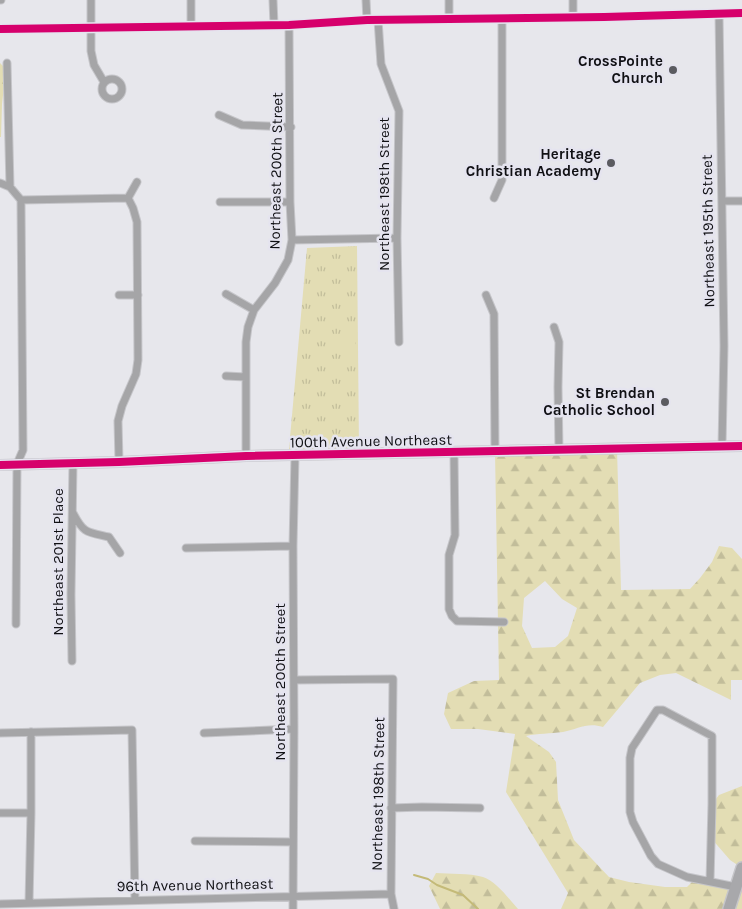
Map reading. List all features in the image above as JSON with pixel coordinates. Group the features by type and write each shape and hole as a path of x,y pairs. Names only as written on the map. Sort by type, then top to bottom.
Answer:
{"main road":[{"path":"729,909 742,868"}],"street":[{"path":"91,0 92,58 104,82"},
{"path":"191,0 191,25"},
{"path":"273,0 274,25"},
{"path":"366,0 367,20"},
{"path":"449,0 449,19"},
{"path":"573,0 573,18"},
{"path":"0,29 290,25 367,20 573,18 742,13"},
{"name":"Northeast 195th Street","path":"719,14 724,340 722,447"},
{"path":"494,198 502,180 502,18"},
{"name":"Northeast 198th Street","path":"378,20 381,64 399,111 397,238 399,342"},
{"name":"Northeast 200th Street","path":"246,456 246,342 248,327 254,310 288,260 292,240 290,202 290,25"},
{"path":"7,63 10,187"},
{"path":"219,115 242,125 290,127"},
{"path":"0,182 10,187 21,200 23,450 17,464 16,624"},
{"path":"128,198 137,182"},
{"path":"21,200 128,198"},
{"path":"118,462 118,421 137,367 137,222 128,198"},
{"path":"722,202 742,201"},
{"path":"220,202 290,202"},
{"path":"292,240 397,238"},
{"path":"226,294 254,310"},
{"path":"118,295 138,295"},
{"path":"486,295 494,314 495,452"},
{"path":"554,327 559,342 559,451"},
{"path":"226,376 246,377"},
{"name":"100th Avenue Northeast","path":"0,465 246,456 742,446"},
{"path":"454,453 455,535 448,555 449,609 457,621 504,622"},
{"name":"Northeast 200th Street","path":"293,909 295,456"},
{"name":"Northeast 201st Place","path":"72,661 73,463"},
{"path":"72,513 79,526 88,532 109,537 120,553"},
{"path":"186,548 294,546"},
{"name":"Northeast 198th Street","path":"294,680 393,679 390,894 394,909"},
{"path":"710,882 712,736 664,710 657,710 632,748 630,758 630,812 633,822 651,856 658,864 687,877 710,882 736,887"},
{"path":"204,733 294,729"},
{"path":"0,733 132,730 135,900"},
{"path":"29,903 31,732"},
{"path":"391,808 480,808"},
{"path":"0,813 31,813"},
{"path":"195,840 293,842"},
{"name":"96th Avenue Northeast","path":"0,904 93,905 135,900 390,894"}],"green space":[{"path":"0,63 6,69 1,137 0,137"},
{"path":"357,246 359,449 289,449 307,248"},
{"path":"344,327 355,327 355,348 344,348"},
{"path":"617,449 621,590 690,589 712,562 719,546 732,548 742,559 742,680 731,680 731,700 676,673 660,675 640,683 603,727 587,726 563,732 526,736 549,752 556,762 558,800 574,840 609,877 665,887 687,887 695,879 736,887 742,868 742,909 561,909 568,893 506,792 515,734 478,729 451,729 444,714 448,693 474,681 499,680 495,452","holes":["545,581 562,599 577,608 568,636 555,647 532,648 522,626 524,598"]},
{"path":"742,786 742,868 730,860 711,838 712,804 719,795"},
{"path":"436,873 472,875 488,879 518,909 440,909 429,886"}],"waterway":[{"path":"414,875 428,879 437,885 463,895 478,909"}],"cycle path":[{"path":"0,29 289,25 367,20 742,13"},
{"path":"0,465 246,456 742,446"}],"place":[{"name":"CrossPointe Church","path":"673,70"},
{"name":"Heritage Christian Academy","path":"611,163"},
{"name":"St Brendan Catholic School","path":"665,402"}]}
